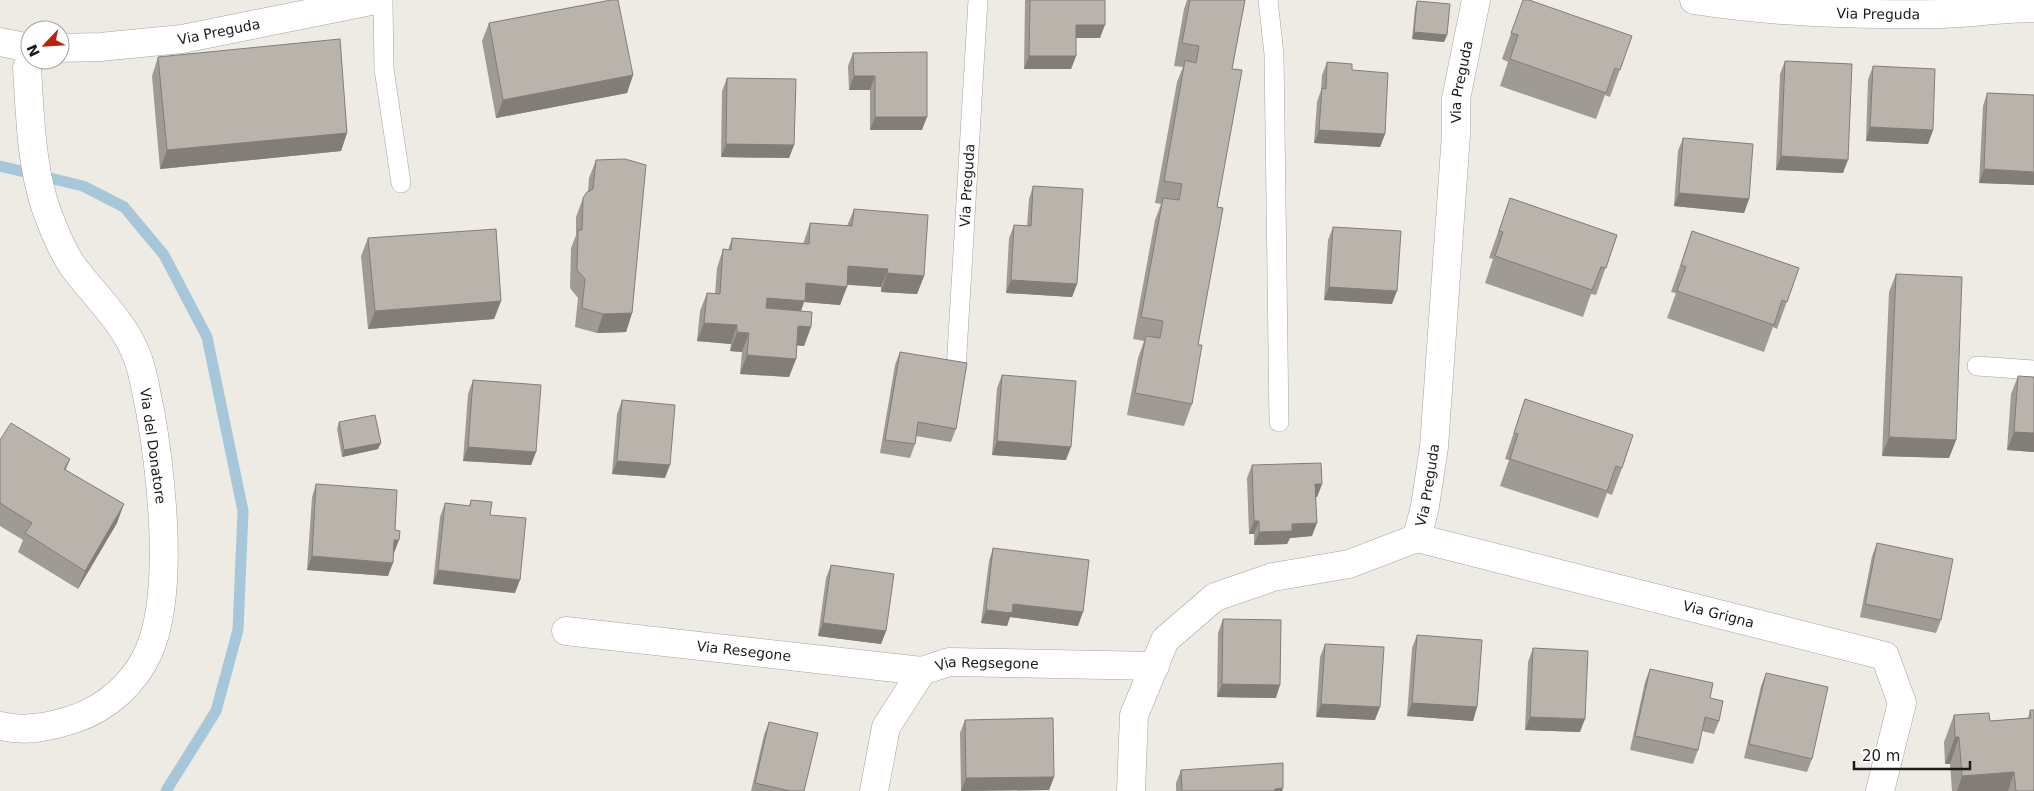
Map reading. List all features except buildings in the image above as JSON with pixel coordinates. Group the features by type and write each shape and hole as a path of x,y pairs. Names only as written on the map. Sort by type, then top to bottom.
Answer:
{"street":[{"name":"Via Preguda","path":"70,48 100,47 182,39 376,0"},
{"name":"Via Preguda","path":"1132,791 1134,715 1165,640 1215,597 1273,577 1349,564 1417,538 1425,506 1434,447 1456,134 1456,99 1476,0"},
{"name":"Via Preguda","path":"1694,0 1790,12 1945,14 2005,4 2034,8"},
{"path":"0,42 20,46"},
{"name":"Via del Donatore","path":"0,726 16,730 56,725 94,710 116,695 134,675 148,652 156,627 163,582 158,463 146,391 138,358 116,320 73,266 45,206 32,142 27,70"},
{"name":"Via Grigna","path":"1417,538 1885,656 1902,703 1880,791"},
{"name":"Via Resegone","path":"566,631 922,671"},
{"name":"Via Regsegone","path":"874,791 886,727 922,671 949,662 1154,666"}],"lane":[{"path":"383,0 384,69 400,183"},
{"name":"Via Preguda","path":"956,370 978,0"},
{"path":"1268,0 1274,54 1279,422"},
{"path":"1977,366 2034,370"}],"waterway":[{"path":"0,166 83,186 124,207 164,255 207,337 243,511 238,630 216,711 166,791"}]}
